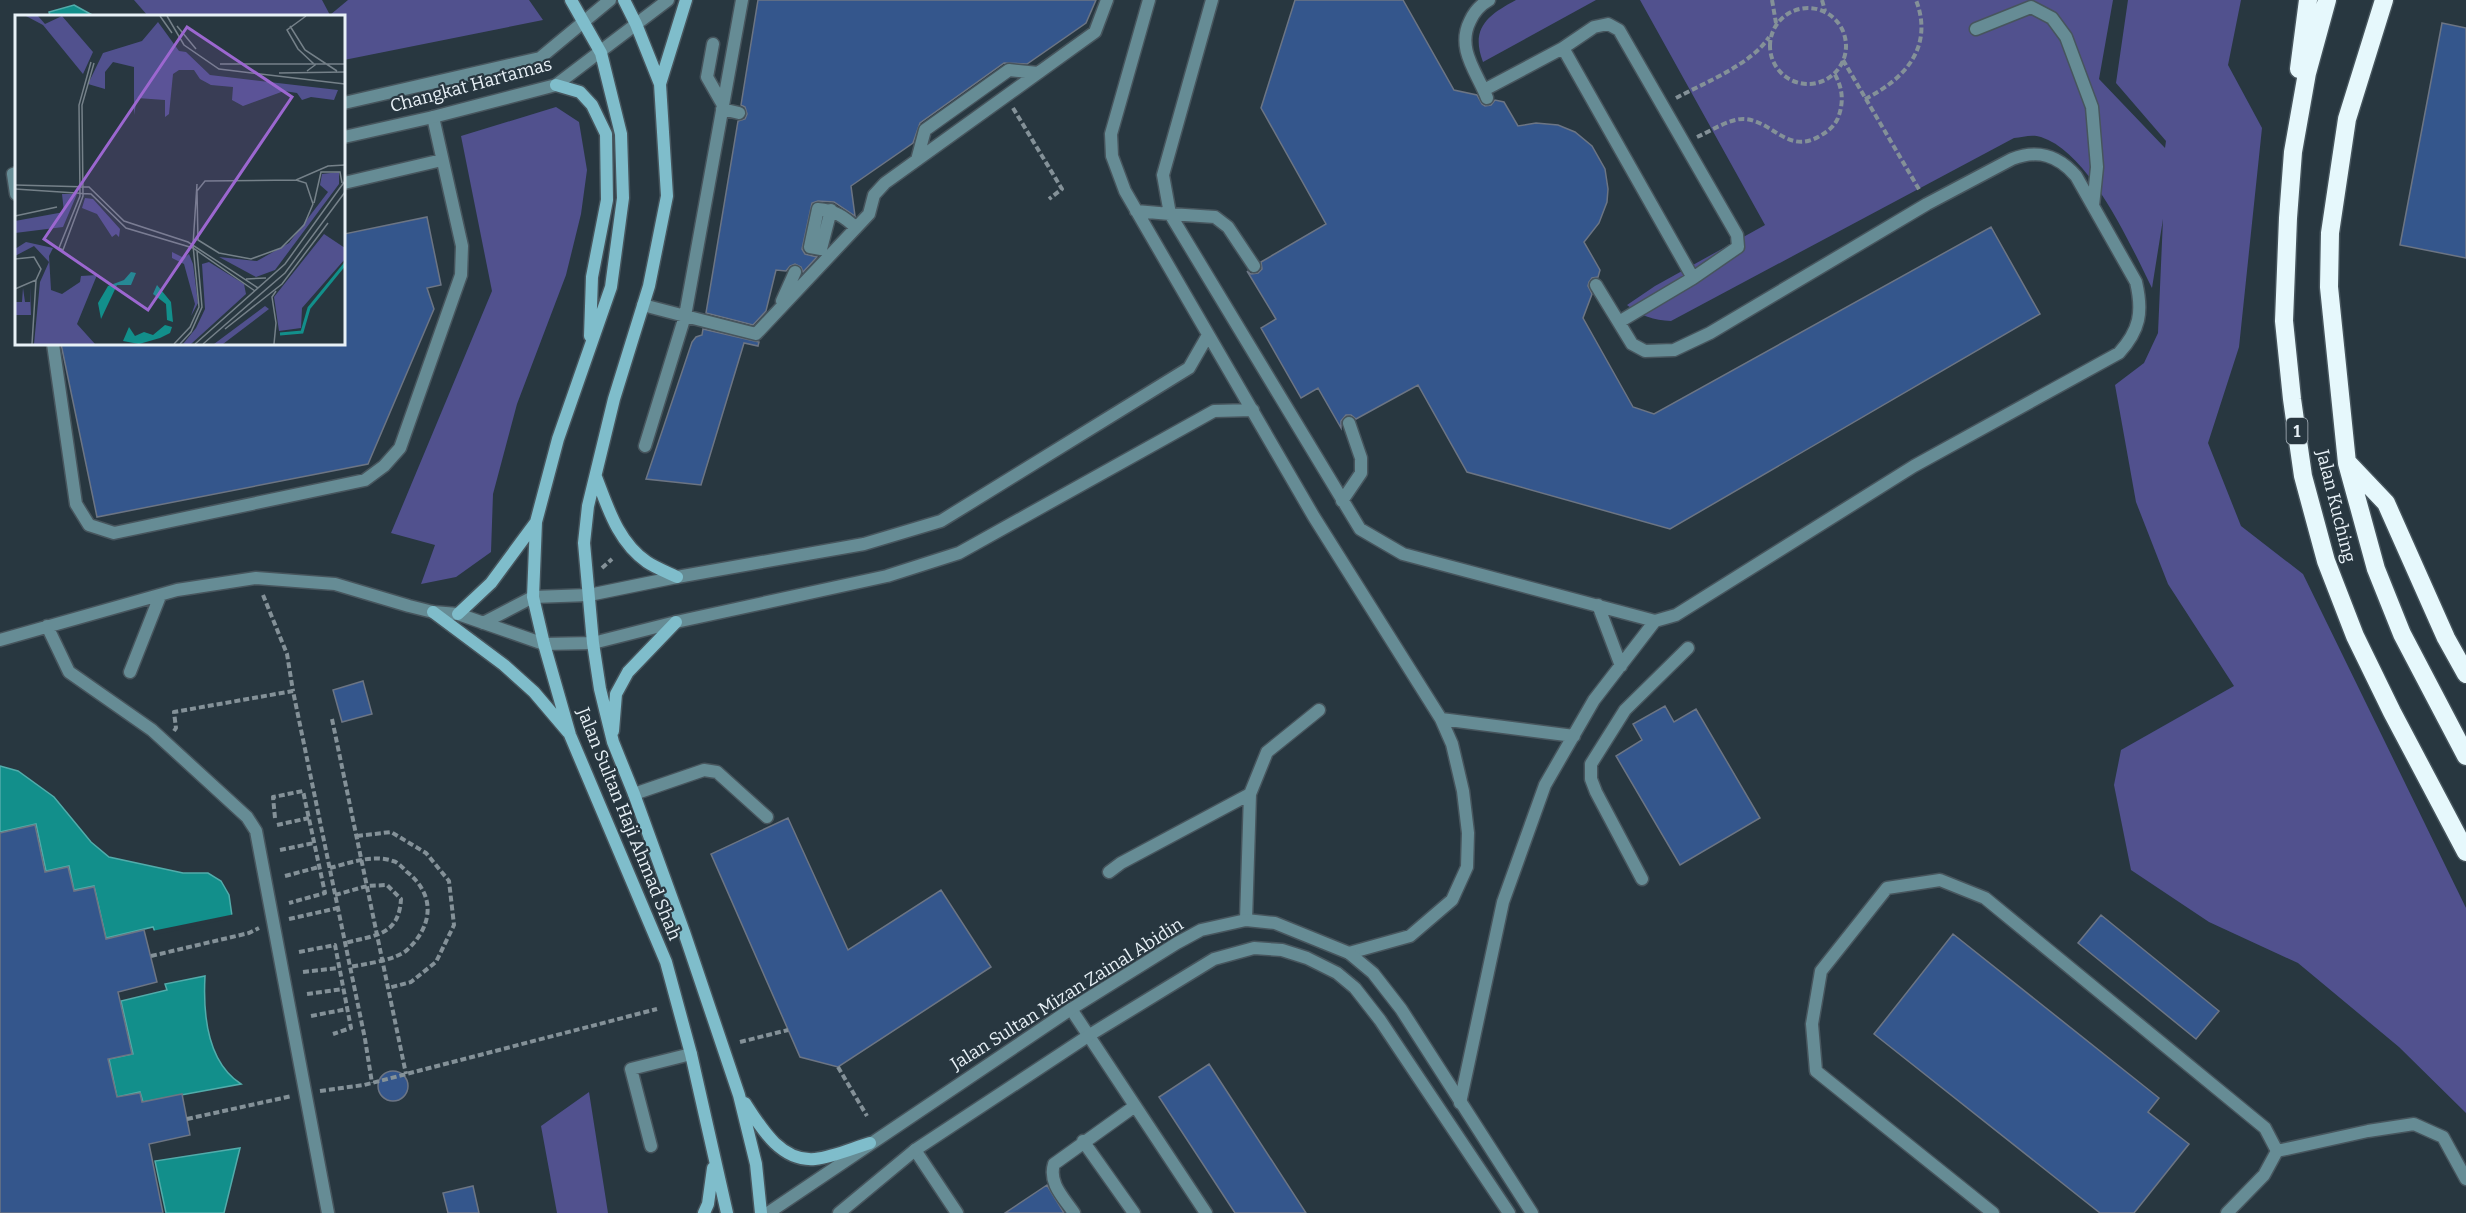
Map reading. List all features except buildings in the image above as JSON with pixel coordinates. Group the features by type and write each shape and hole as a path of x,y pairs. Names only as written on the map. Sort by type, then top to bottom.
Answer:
{"highway":[{"path":"2293,152 2301,44 2308,0"},
{"name":"Jalan Kuching","path":"2327,0 2307,73 2293,152 2284,321 2303,476 2326,561 2355,636 2462,844 2466,864"},
{"name":"Jalan Kuching","path":"2384,0 2347,119 2330,233 2329,287 2347,463 2376,569 2402,634 2466,756"},
{"path":"2347,463 2386,503 2436,617 2466,674"}],"street":[{"name":"Jalan Sultan Haji Ahmad Shah","path":"571,0 602,53 621,134 623,198 611,287 558,439 536,522 533,597 570,735 666,963 691,1054 727,1213"},
{"name":"Changkat Hartamas","path":"345,103 540,58 610,0"},
{"name":"Jalan Sultan Haji Ahmad Shah","path":"624,0 660,84 667,196 649,286 614,399 588,506 584,543 593,643 600,689 613,742 634,794 739,1095 756,1164 760,1213"},
{"name":"Changkat Hartamas","path":"345,136 433,117 556,85 602,53 668,0"},
{"path":"660,84 686,0"},
{"path":"645,446 685,316 742,0"},
{"path":"643,305 756,334 869,214 874,195 885,183 1095,32 1107,0"},
{"path":"1149,0 1111,134 1112,156 1136,211 1314,517 1441,719 1452,744 1463,791 1468,833 1467,867 1452,900 1410,936 1349,953"},
{"path":"1212,0 1163,175 1170,214 1360,529 1403,554 1656,621 1676,615 1914,466 2119,353 2129,343 2139,322 2140,298 2136,282 2076,176 2067,165 2042,154 2027,153 1927,204 1710,333 1674,350 1645,351 1632,344 1596,285"},
{"path":"1489,0 1476,10 1470,20 1464,44 1467,56 1486,94 1594,27 1608,24 1619,30 1737,235 1738,247 1693,278 1619,322"},
{"path":"1976,29 2031,7 2052,18 2066,37 2092,107 2097,167 2093,206"},
{"path":"713,44 707,77 723,107 739,113"},
{"path":"1563,48 1693,278"},
{"path":"917,160 925,130 1009,70 1038,73"},
{"path":"556,85 580,92 592,105 606,134 607,200 592,276 589,349"},
{"path":"53,345 76,504 89,525 114,533 365,480 384,466 400,448 461,275 462,246 433,117"},
{"path":"345,183 441,160"},
{"path":"831,210 856,228"},
{"path":"1136,211 1215,217 1228,227 1254,266"},
{"path":"778,311 795,272"},
{"path":"483,623 533,597 589,595 677,576 864,544 941,521 1189,368 1208,334"},
{"path":"0,640 177,590 256,578 335,584 433,612 458,614 544,644 593,643 676,622 887,576 959,553 1214,411 1253,410"},
{"path":"1342,501 1361,473 1361,458 1349,423"},
{"path":"596,477 612,521 628,545 646,561 677,576"},
{"path":"458,614 491,583 536,522"},
{"path":"130,672 160,596"},
{"path":"1598,605 1614,642 1621,666"},
{"path":"433,612 504,665 534,692 570,735"},
{"path":"1460,1103 1503,902 1545,785 1594,700 1656,621"},
{"path":"613,742 616,694 628,672 676,622"},
{"path":"47,626 69,672 152,730 247,817 256,831 328,1213"},
{"path":"1642,879 1596,792 1591,779 1591,764 1625,710 1688,648"},
{"path":"1246,920 1250,794 1267,752 1319,710"},
{"path":"1441,719 1574,736"},
{"path":"634,794 704,770 717,772 767,817"},
{"path":"1109,872 1121,863 1250,794"},
{"path":"1993,1213 1816,1071 1812,1024 1821,971 1887,888 1940,880 1984,898 2265,1128 2277,1151"},
{"name":"Jalan Sultan Mizan Zainal Abidin","path":"768,1213 1071,1009 1202,930 1246,920 1275,923 1349,953 1373,973 1401,1009 1532,1213"},
{"path":"839,1213 915,1150 1088,1036 1214,959 1254,948 1282,950 1307,958 1337,973 1355,988 1380,1020 1509,1213"},
{"path":"1071,1009 1206,1213"},
{"path":"651,1146 631,1069 691,1054"},
{"path":"739,1095 768,1137 782,1149 800,1159 825,1157 870,1143"},
{"path":"1074,1213 1054,1183 1051,1173 1054,1164 1083,1141 1135,1106"},
{"path":"2227,1213 2264,1175 2277,1151 2368,1131 2414,1124 2443,1137 2466,1179"},
{"path":"1083,1141 1134,1213"},
{"path":"915,1150 957,1213"},
{"path":"704,1213 710,1194 714,1154"}],"path":[{"path":"1772,0 1776,24"},
{"path":"1772,31 1770,52 1779,71 1788,78 1810,84 1820,82 1834,73 1843,60 1846,40 1841,27 1826,12 1822,0"},
{"path":"1866,99 1901,76 1916,53 1921,24 1916,0"},
{"path":"1664,105 1755,53 1787,13 1797,9 1813,8 1826,12"},
{"path":"1843,60 1927,204"},
{"path":"1686,143 1742,119 1758,123 1790,140 1814,139 1828,131 1836,121 1842,107 1842,93 1834,73"},
{"path":"1006,96 1062,189 1049,199"},
{"path":"256,578 286,654 372,1083"},
{"path":"172,734 176,728 174,712 293,691"},
{"path":"332,718 406,1074"},
{"path":"275,818 273,797 303,791 325,893 289,903"},
{"path":"277,825 309,818"},
{"path":"357,836 391,832 426,853 449,881 454,925 436,962 411,982 388,988"},
{"path":"280,850 314,843"},
{"path":"330,868 362,859 394,861 416,879 429,905 424,929 406,952 350,967"},
{"path":"285,876 319,867"},
{"path":"335,895 367,886 387,885 401,899 400,914 387,932 345,943"},
{"path":"151,956 249,933 272,922 338,908"},
{"path":"299,952 335,945 351,1029 333,1034"},
{"path":"303,972 339,968"},
{"path":"307,994 343,989"},
{"path":"311,1016 347,1009"},
{"path":"187,1119 305,1093 372,1083 657,1009"},
{"path":"740,1042 788,1030"},
{"path":"838,1067 867,1116"}],"shaded area":[{"path":"134,0 322,0 330,15 147,15"},
{"path":"348,0 529,0 543,20 345,60 345,15 330,15"},
{"path":"1516,0 1596,0 1483,62 1479,40 1480,31 1490,17"},
{"path":"1640,0 2113,0 2099,79 2165,148 2166,141 2116,83 2128,0 2241,0 2228,65 2262,128 2239,347 2208,443 2241,526 2303,574 2466,908 2466,1113 2399,1047 2298,963 2209,922 2131,870 2114,785 2121,750 2234,686 2168,584 2136,502 2115,385 2144,363 2158,333 2163,219 2152,288 2107,202 2076,161 2059,146 2041,137 2014,138 1671,321 1642,315 1627,305 1655,286 1765,225"},
{"path":"74,5 92,15 50,15 49,12"},
{"path":"556,107 579,122 587,170 581,214 566,275 517,404 493,494 491,552 456,577 421,584 435,545 391,533 492,291 461,136"},
{"path":"0,766 18,771 54,797 91,842 109,857 183,873 208,873 221,881 229,895 232,916 155,932 153,927 106,938 94,886 74,890 69,866 46,871 36,824 0,832"},
{"path":"205,976 205,1005 214,1050 230,1075 241,1084 143,1102 140,1092 117,1097 109,1059 133,1054 121,1001 167,990 165,984"},
{"path":"589,1092 608,1213 557,1213 541,1126"},
{"path":"240,1148 224,1213 166,1213 155,1161"}],"pier":[{"path":"235,914 232,918 156,935 152,931"}]}
